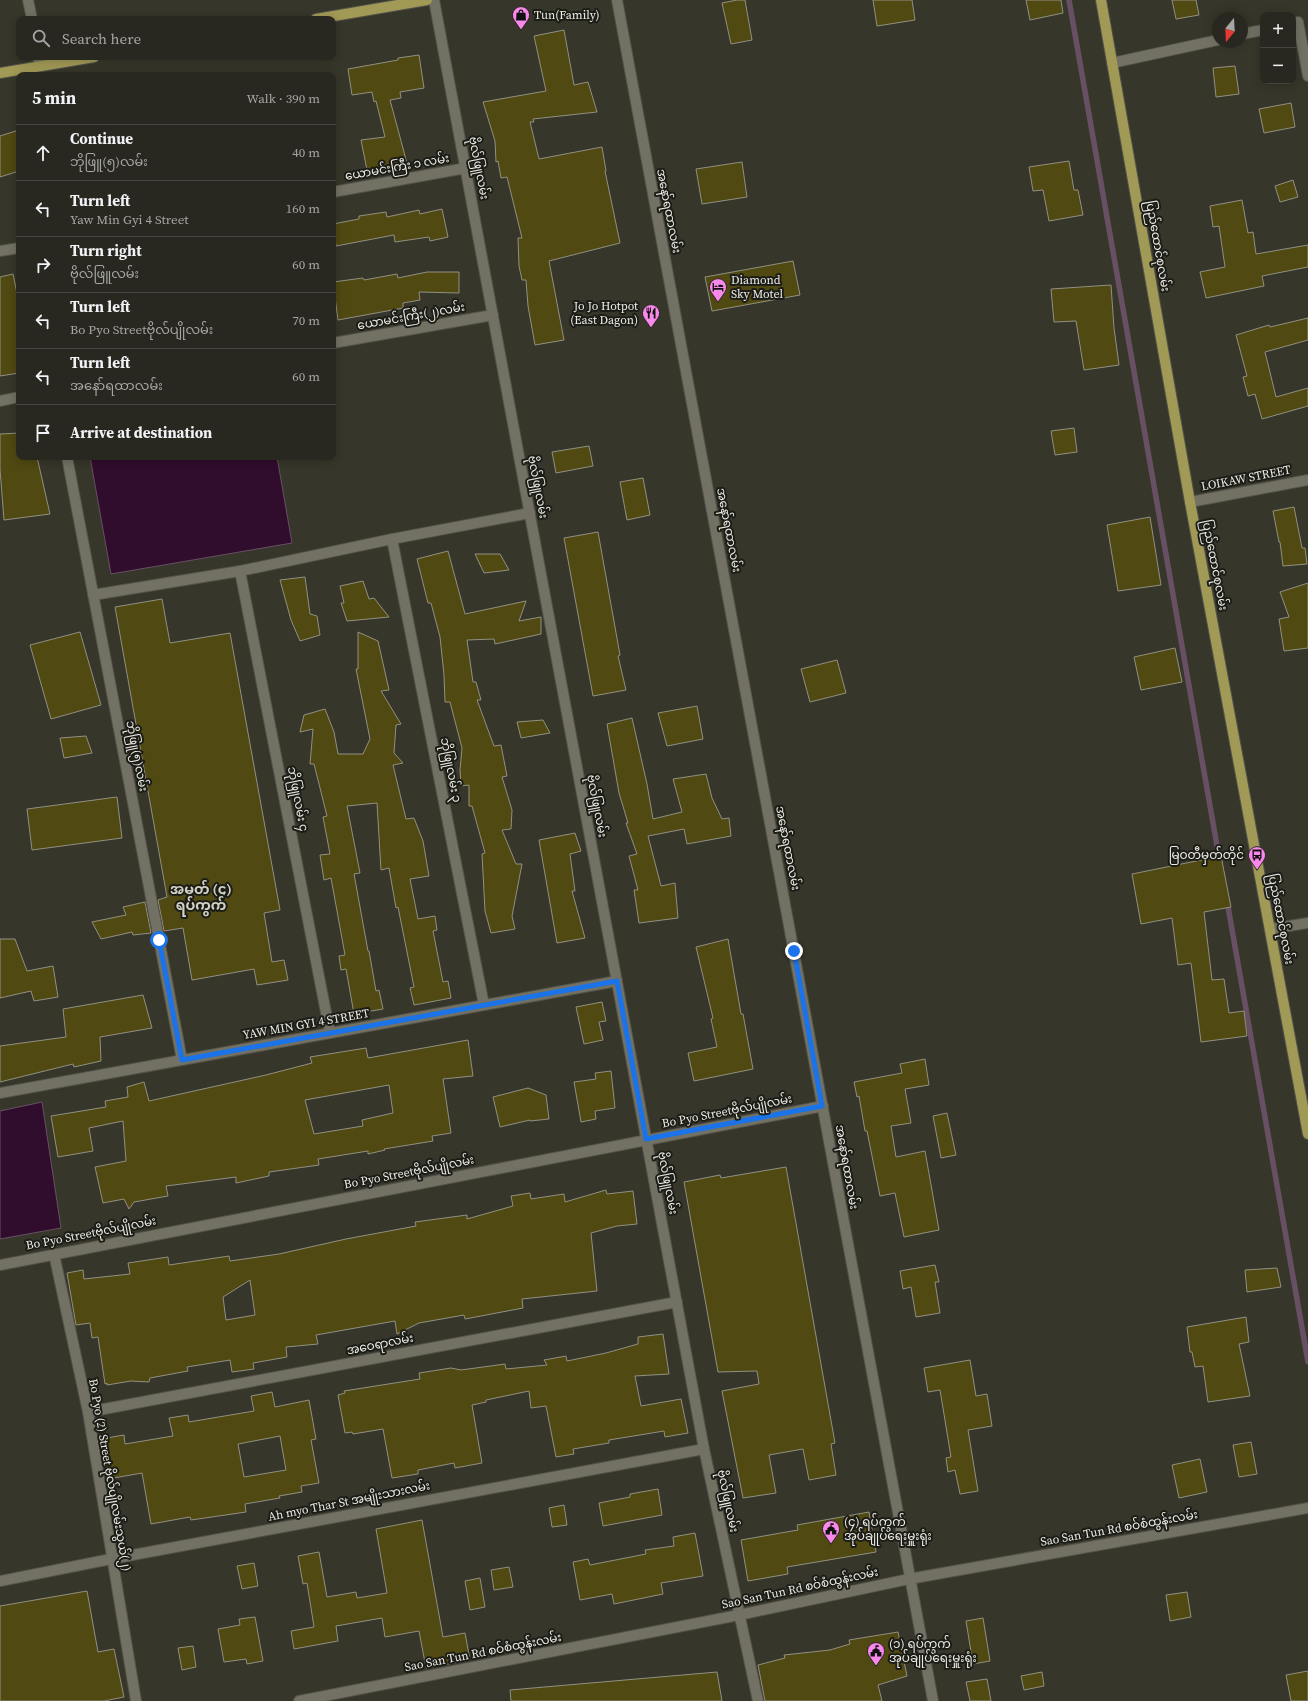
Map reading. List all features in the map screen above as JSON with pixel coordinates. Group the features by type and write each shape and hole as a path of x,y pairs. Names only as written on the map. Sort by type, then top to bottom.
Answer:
{"main road":[{"path":"334,16 427,0"},
{"name":"ပြည်ထောင်စုလမ်း","path":"1101,0 1190,502 1308,1134"},
{"path":"0,73 39,62 61,60"}],"street":[{"path":"28,0 31,16"},
{"name":"ဗိုလ်ဖြူလမ်း","path":"434,0 704,1449 758,1701"},
{"name":"အနော်ရထာလမ်း","path":"617,0 909,1579 933,1701"},
{"path":"1300,22 1308,76"},
{"path":"1248,33 1260,31"},
{"path":"1112,63 1212,41"},
{"name":"ယောမင်းကြီး ၁ လမ်း","path":"336,191 466,168"},
{"path":"0,251 16,248"},
{"name":"ယောမင်းကြီး(၂)လမ်း","path":"336,342 493,315"},
{"path":"0,401 16,398"},
{"name":"ဘိုဖြူ(၅)လမ်း","path":"68,460 182,1060"},
{"name":"LOIKAW STREET","path":"1190,502 1308,480"},
{"path":"93,595 240,571 392,539 530,513"},
{"name":"ဘိုဖြူလမ်း ၃","path":"392,539 484,1005"},
{"name":"ဘိုဖြူလမ်း ၄","path":"240,571 330,1033"},
{"path":"1270,930 1308,923"},
{"name":"YAW MIN GYI 4 STREET","path":"0,1093 617,981"},
{"name":"Bo Pyo Streetဗိုလ်ပျိုလမ်း","path":"0,1265 822,1106"},
{"name":"Bo Pyo (2) Street ဗိုလ်ပျိုလမ်းသွယ်(၂)","path":"54,1254 88,1412 111,1559 136,1701"},
{"name":"အဝေရာလမ်း","path":"88,1412 677,1302"},
{"name":"Ah myo Thar St အမျိုးသားလမ်း","path":"0,1581 704,1449"},
{"name":"Sao San Tun Rd စဝ်စံထွန်းလမ်း","path":"299,1701 739,1615 909,1579 1308,1508"}],"shaded area":[{"path":"91,460 278,460 292,543 111,574"},
{"path":"42,1102 61,1228 0,1239 0,1111"}],"building":[{"path":"745,0 752,40 731,44 722,3"},
{"path":"873,0 912,0 915,20 877,26"},
{"path":"1026,0 1061,0 1063,13 1030,20"},
{"path":"1172,0 1196,0 1199,15 1176,19"},
{"path":"564,30 574,85 588,82 597,112 533,119 534,122 530,122 539,159 602,147 605,171 620,243 549,261 564,340 535,345 528,306 526,280 522,280 519,266 518,238 522,238 507,177 501,178 498,161 496,162 495,141 483,102 546,91 534,36"},
{"path":"419,55 424,88 400,92 401,98 390,100 408,167 381,174 368,175 361,140 385,137 376,101 374,102 372,92 352,95 348,69"},
{"path":"1235,66 1239,94 1216,97 1213,68"},
{"path":"1291,103 1295,127 1264,133 1259,109"},
{"path":"16,131 16,172 0,177 0,136"},
{"path":"1069,161 1074,190 1078,190 1083,215 1049,221 1043,190 1033,191 1029,167"},
{"path":"742,162 747,197 702,204 696,169"},
{"path":"1293,180 1298,197 1280,202 1275,186"},
{"path":"1242,200 1248,233 1253,232 1256,254 1308,245 1308,267 1262,276 1264,286 1206,298 1200,272 1225,267 1219,226 1213,227 1210,206"},
{"path":"442,209 448,237 430,241 429,237 395,242 394,235 336,246 336,223 359,219 359,216 386,212 387,217 419,210 420,214"},
{"path":"793,261 800,295 712,311 705,277"},
{"path":"427,272 459,272 459,293 419,292 420,300 403,303 403,308 338,320 336,305 336,282 363,278 364,280 397,274 398,278"},
{"path":"13,274 16,288 16,373 0,376 0,277"},
{"path":"1111,285 1114,328 1119,365 1084,370 1076,321 1054,322 1051,289"},
{"path":"1308,318 1308,340 1265,352 1276,397 1308,388 1308,406 1262,419 1255,394 1248,396 1243,377 1247,376 1236,335 1269,325 1270,327"},
{"path":"1074,428 1077,452 1055,455 1051,431"},
{"path":"16,433 16,460 38,460 50,514 4,520 0,469 0,434"},
{"path":"589,446 593,466 556,473 552,452"},
{"path":"643,478 650,515 627,520 620,482"},
{"path":"1294,507 1302,548 1305,548 1307,564 1283,566 1280,542 1273,511"},
{"path":"1150,517 1161,585 1118,591 1107,525"},
{"path":"598,532 620,655 618,656 626,690 593,696 564,538"},
{"path":"448,551 465,614 526,601 519,621 541,617 541,634 495,644 494,639 467,640 473,682 476,682 481,700 477,700 494,746 501,745 507,776 502,777 512,810 511,829 502,830 516,864 522,864 512,916 515,929 491,933 485,911 482,854 485,853 472,806 469,806 469,785 461,786 460,770 462,748 450,702 445,702 440,637 431,603 428,603 417,559"},
{"path":"475,554 500,554 509,570 484,573"},
{"path":"305,577 310,614 317,616 320,635 300,641 291,620 280,580"},
{"path":"363,581 369,599 374,598 389,617 347,621 341,603 344,603 340,586"},
{"path":"1308,583 1308,648 1284,651 1279,619 1289,617 1280,592"},
{"path":"162,599 170,643 230,633 280,910 264,913 272,962 284,960 288,980 257,985 254,969 192,980 183,928 164,931 158,900 167,897 115,607"},
{"path":"80,632 101,705 51,719 30,645"},
{"path":"358,632 378,641 389,690 381,691 401,724 396,725 394,753 403,763 393,765 406,819 414,818 423,841 429,876 410,879 418,919 435,916 437,930 433,931 443,982 448,981 451,998 414,1005 410,988 414,987 398,907 396,908 389,868 381,870 377,803 347,806 360,873 354,874 376,991 379,990 383,1009 354,1014 346,969 341,970 339,956 345,955 331,878 324,880 320,855 330,854 323,817 327,816 314,764 310,764 313,729 300,732 304,715 325,709 334,732 338,754 363,754 370,739 356,669 358,669"},
{"path":"1175,648 1182,682 1141,690 1134,657"},
{"path":"837,660 846,693 810,702 801,669"},
{"path":"697,706 703,739 667,746 658,713"},
{"path":"632,718 647,784 653,819 682,812 673,779 706,774 712,798 722,819 729,818 731,836 687,844 684,829 648,836 661,886 675,883 678,918 639,923 634,890 638,890 629,856 637,854 626,823 628,823 619,793 607,724"},
{"path":"543,720 550,733 521,738 517,722"},
{"path":"86,736 92,753 64,758 60,738"},
{"path":"117,797 122,838 32,850 27,809"},
{"path":"575,833 581,851 570,854 575,891 572,891 585,938 557,943 539,840"},
{"path":"1221,856 1231,907 1204,912 1212,980 1224,979 1229,1013 1244,1011 1247,1036 1201,1042 1191,963 1178,965 1172,918 1141,924 1132,874"},
{"path":"145,902 151,933 133,935 132,932 101,939 92,922 126,915 123,907"},
{"path":"0,939 15,939 27,971 53,966 58,997 34,1001 31,991 0,998"},
{"path":"728,939 741,1014 743,1014 753,1069 694,1081 688,1053 717,1047 711,1019 713,1018 696,947"},
{"path":"143,995 152,1028 100,1037 101,1061 74,1067 73,1064 0,1082 0,1046 66,1037 63,1009"},
{"path":"602,1002 606,1021 599,1022 603,1040 584,1044 576,1007"},
{"path":"468,1040 473,1076 443,1079 451,1133 432,1136 433,1141 384,1149 385,1150 368,1154 368,1151 318,1159 319,1165 269,1172 269,1176 236,1183 236,1177 166,1186 168,1196 134,1202 129,1209 124,1199 103,1203 95,1167 126,1161 123,1121 89,1128 93,1151 58,1157 51,1116 106,1107 105,1101 128,1097 127,1087 144,1082 149,1101 266,1075 312,1063 310,1057 366,1048 368,1058","holes":["389,1085 393,1113 362,1120 363,1126 314,1134 305,1100"]},
{"path":"925,1059 929,1085 905,1089 911,1123 891,1126 896,1157 925,1151 939,1230 904,1237 895,1193 880,1196 867,1131 865,1131 859,1096 857,1097 854,1082 902,1073 900,1064"},
{"path":"611,1071 615,1108 595,1111 596,1119 581,1122 574,1082 596,1079 595,1073"},
{"path":"528,1088 546,1095 549,1119 530,1120 500,1127 493,1097"},
{"path":"947,1113 956,1155 941,1158 933,1116"},
{"path":"786,1167 835,1443 831,1444 836,1475 809,1480 803,1449 769,1455 776,1493 743,1498 722,1391 759,1384 757,1371 718,1372 684,1182 720,1175 721,1178"},
{"path":"606,1190 607,1194 633,1191 637,1224 617,1226 591,1233 597,1291 522,1299 523,1308 465,1319 464,1315 419,1323 397,1334 395,1321 316,1335 318,1344 286,1347 287,1357 253,1363 254,1369 232,1372 230,1360 187,1367 188,1371 150,1378 149,1382 131,1381 107,1385 107,1383 105,1384 98,1337 92,1338 90,1323 76,1325 67,1273 83,1270 84,1279 130,1274 128,1263 168,1257 169,1265 229,1256 230,1261 279,1254 346,1239 416,1226 415,1222 467,1215 467,1219 513,1206 511,1196 530,1193 531,1199 564,1194 565,1202","holes":["250,1280 255,1315 226,1320 223,1297"]},
{"path":"935,1265 939,1282 935,1282 940,1313 916,1317 911,1287 903,1289 900,1271"},
{"path":"1277,1268 1281,1287 1247,1292 1245,1270"},
{"path":"1246,1317 1249,1342 1239,1344 1250,1396 1208,1402 1203,1366 1195,1367 1192,1352 1190,1352 1187,1327"},
{"path":"663,1334 669,1374 635,1376 641,1406 681,1399 688,1433 665,1437 664,1431 609,1440 609,1443 573,1449 574,1454 556,1457 546,1406 531,1408 529,1391 486,1400 486,1402 472,1405 482,1463 455,1468 454,1463 418,1470 418,1474 392,1478 383,1429 353,1434 352,1432 345,1433 338,1395 345,1393 344,1391 420,1379 419,1373 451,1368 461,1370 505,1364 506,1369 547,1365 544,1360 566,1356 567,1361 606,1353 638,1344 638,1337"},
{"path":"970,1360 976,1396 987,1394 992,1426 968,1430 978,1491 960,1494 955,1470 948,1472 946,1458 951,1457 940,1390 928,1392 924,1368"},
{"path":"272,1392 275,1407 309,1400 316,1439 311,1440 319,1483 301,1486 302,1492 279,1496 280,1498 245,1504 246,1512 191,1520 190,1517 151,1524 142,1473 108,1479 101,1439 124,1435 125,1444 173,1436 169,1418 188,1415 189,1422 254,1411 251,1396","holes":["280,1436 286,1470 244,1477 238,1444"]},
{"path":"1251,1442 1257,1474 1239,1477 1233,1445"},
{"path":"1200,1459 1207,1492 1179,1498 1172,1465"},
{"path":"658,1489 662,1515 603,1526 599,1503 630,1497 630,1494"},
{"path":"564,1505 567,1525 552,1527 549,1508"},
{"path":"869,1512 876,1552 787,1567 788,1574 748,1581 741,1540 798,1530 797,1525"},
{"path":"422,1520 443,1637 465,1633 470,1660 426,1668 419,1631 385,1637 382,1618 336,1626 338,1641 294,1649 291,1631 314,1627 307,1583 303,1584 298,1556 319,1552 327,1597 356,1592 357,1598 387,1593 376,1529"},
{"path":"695,1533 703,1576 661,1583 663,1594 614,1604 612,1594 580,1600 573,1562 588,1559 590,1565 646,1554 645,1550 674,1546 673,1537"},
{"path":"254,1563 258,1586 242,1589 237,1566"},
{"path":"509,1567 513,1587 494,1590 491,1570"},
{"path":"480,1578 485,1607 470,1610 465,1581"},
{"path":"87,1591 98,1652 114,1649 124,1697 104,1701 0,1701 0,1606"},
{"path":"1187,1592 1191,1617 1170,1621 1166,1595"},
{"path":"255,1617 263,1661 247,1664 246,1659 224,1662 218,1629 240,1625 239,1619"},
{"path":"983,1618 990,1661 973,1664 966,1621"},
{"path":"898,1632 907,1676 878,1685 882,1701 765,1701 758,1665 785,1658 784,1655 830,1650 850,1644 849,1640"},
{"path":"193,1646 196,1667 182,1670 178,1648"},
{"path":"1308,1671 1308,1701 1291,1701 1286,1675"},
{"path":"717,1672 722,1701 511,1701 510,1690"},
{"path":"1042,1672 1044,1686 1024,1690 1021,1676"},
{"path":"987,1679 991,1701 970,1701 966,1682"}],"waterway":[{"path":"1069,0 1220,863"},
{"path":"1227,901 1308,1362"}],"place":[{"name":"Tun(Family)","path":"521,30"},
{"name":"Diamond Sky Motel","path":"718,302"},
{"name":"Jo Jo Hotpot (East Dagon)","path":"651,328"},
{"name":"မြဝတီမှတ်တိုင်","path":"1257,870"},
{"name":"(၄) ရပ်ကွက် အုပ်ချုပ်ရေးမှူးရုံး","path":"831,1544"},
{"name":"(၁) ရပ်ကွက် အုပ်ချုပ်ရေးမှူးရုံး","path":"876,1666"}],"district":[{"name":"အမှတ် (၄) ရပ်ကွက်","path":"201,898"}],"route":[{"path":"159,940 182,1060 617,981 646,1139 822,1106 794,951"}]}
